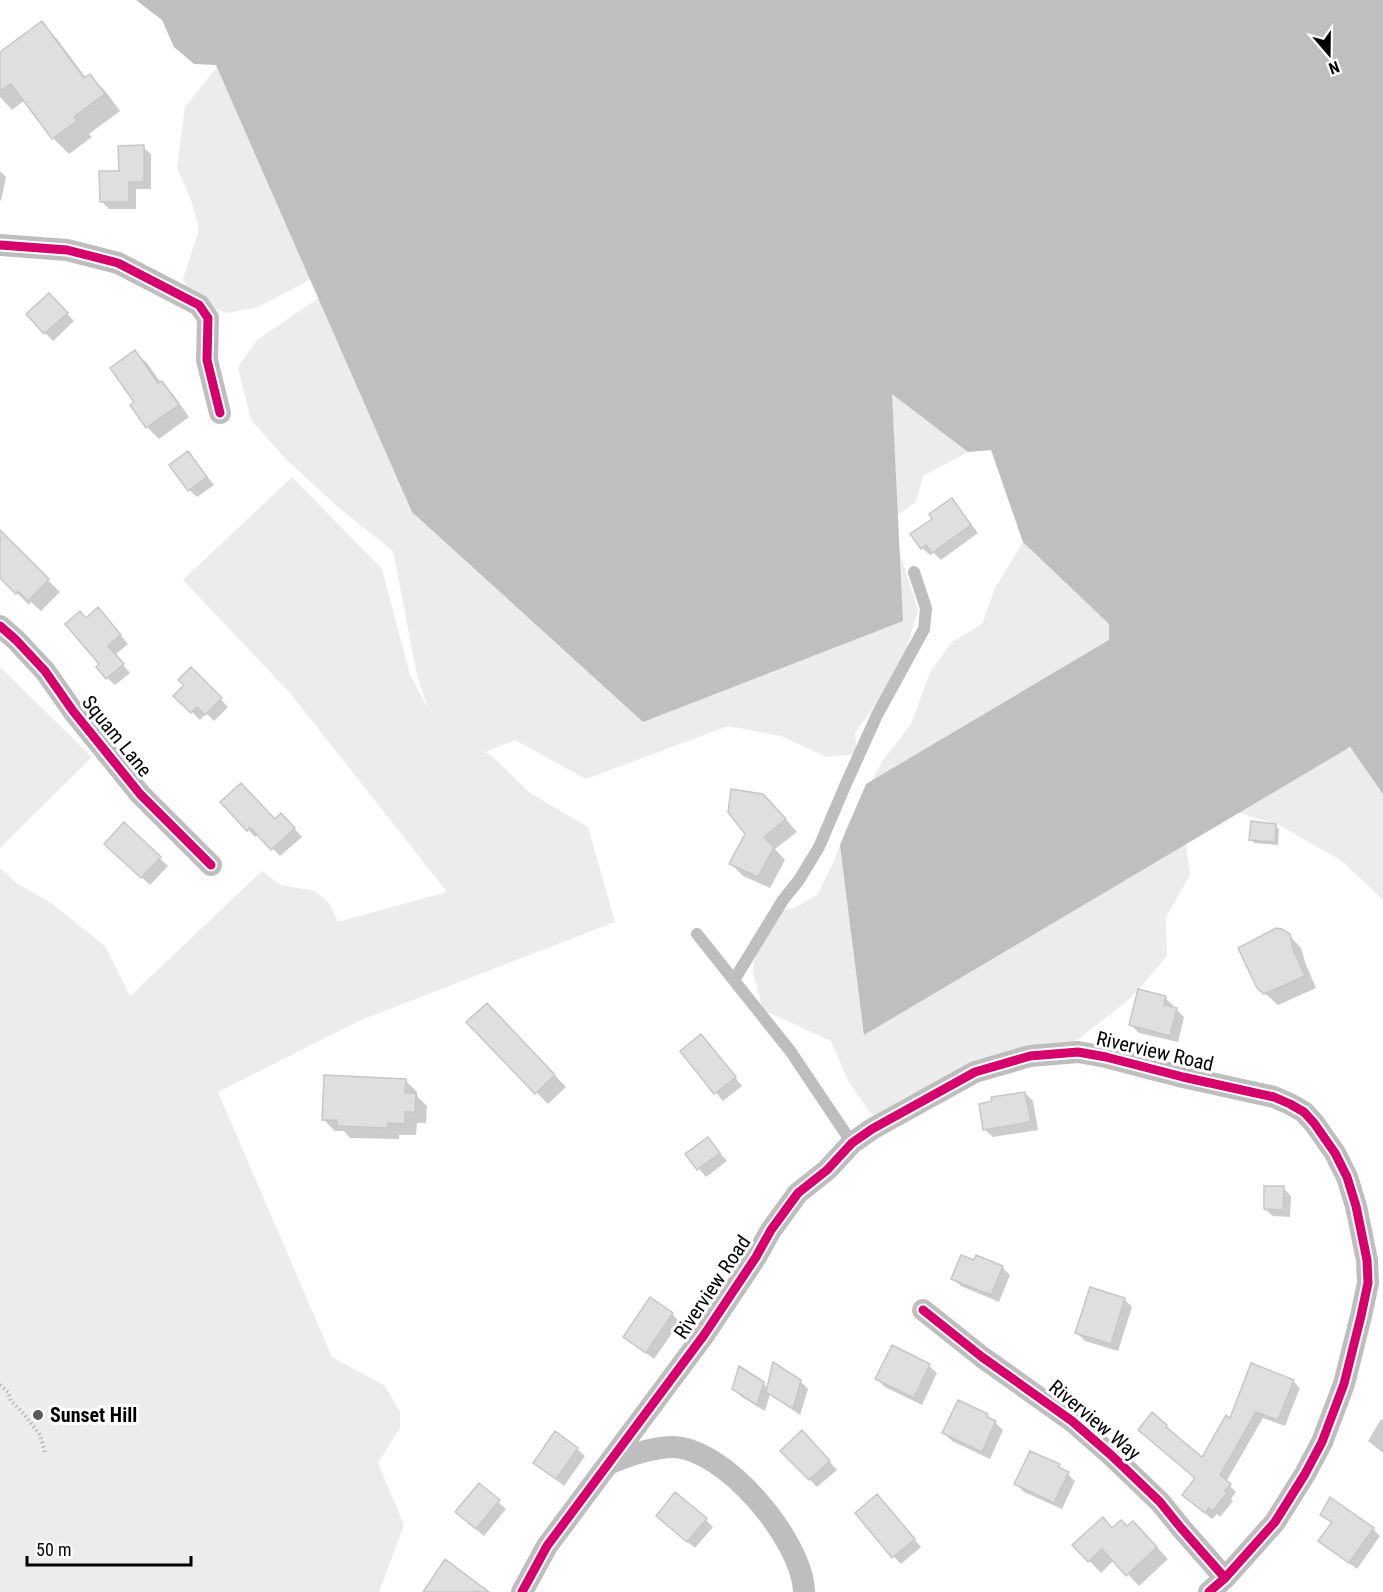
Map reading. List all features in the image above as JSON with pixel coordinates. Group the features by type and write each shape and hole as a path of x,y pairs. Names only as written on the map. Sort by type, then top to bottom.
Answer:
{"street":[{"path":"0,245 67,250 118,263 199,305 208,318 207,360 220,412"},
{"name":"Squam Lane","path":"0,626 45,671 73,711 140,794 211,865"},
{"name":"Riverview Road","path":"522,1592 547,1546 704,1335 798,1193 827,1170 852,1143 899,1113 975,1072 1030,1056 1078,1052 1274,1097 1304,1112 1335,1154 1343,1169 1356,1206 1367,1260 1368,1283 1344,1384 1322,1442 1275,1522 1217,1585"},
{"name":"Riverview Way","path":"923,1310 982,1358 1072,1421 1112,1455 1160,1502 1181,1528 1217,1585"},
{"path":"608,1464 630,1455 672,1447 692,1451 716,1465 759,1502 786,1537 800,1570 804,1592"}],"lane":[{"path":"734,980 819,847 877,715 924,629 926,608 914,572"},
{"path":"697,934 791,1052 852,1143"}],"path":[{"path":"0,1385 8,1392 11,1401 40,1435 45,1452"}],"shaded area":[{"path":"136,0 1383,0 1383,794 1350,747 864,1035 840,845 866,784 1109,640 1109,624 1023,542 991,450 968,452 892,394 903,621 643,722 412,512 216,65 194,64 174,47 162,20"},
{"path":"225,44 925,410 968,452 923,476 916,502 893,518 900,554 918,610 900,671 855,733 857,754 827,757 781,736 728,726 586,779 515,740 485,752 530,793 588,827 615,922 361,1020 218,1092 332,1357 385,1386 400,1412 400,1428 378,1463 404,1525 379,1592 0,1592 0,868 15,882 51,903 105,946 130,996 262,871 281,885 315,891 329,903 338,922 447,892 290,693 183,580 292,477 382,569 410,675 428,708 417,675 393,551 339,508 286,459 251,420 238,367 257,340 351,276 317,276 258,307 226,313 193,299 183,279 199,229 192,203 177,167 185,107 217,67 227,70"},
{"path":"1023,542 1044,550 1329,745 1371,754 1383,763 1383,900 1342,861 1279,825 1236,812 1183,817 1190,875 1166,917 1167,956 1132,997 1080,1038 1020,1070 972,1079 873,1116 848,1081 831,1041 763,1010 753,972 757,934 772,911 795,908 818,894 848,824 883,760 911,724 931,670 952,642 982,624 995,588"},
{"path":"0,667 92,757 0,848"}],"building":[{"path":"42,21 84,78 90,74 105,94 74,117 77,121 52,139 11,84 0,91 0,52"},
{"path":"144,145 144,182 129,182 129,202 100,202 99,171 119,171 118,146"},
{"path":"49,293 68,313 44,334 26,314"},
{"path":"135,350 158,383 162,381 179,405 146,428 130,405 134,402 110,368"},
{"path":"188,451 207,477 188,491 169,465"},
{"path":"952,498 971,525 932,553 926,545 921,549 910,534 932,519 929,514"},
{"path":"0,530 49,579 28,601 18,591 16,594 0,578"},
{"path":"98,607 121,635 108,646 124,664 106,679 96,667 99,664 65,624 80,611 86,618"},
{"path":"191,667 222,698 205,715 197,707 191,713 173,696 184,685 178,680"},
{"path":"241,783 275,819 281,813 295,828 271,850 250,827 247,831 220,802"},
{"path":"731,789 763,794 786,819 764,837 774,847 758,877 729,864 745,834 728,812"},
{"path":"1251,821 1276,824 1275,842 1249,840"},
{"path":"124,822 161,857 141,878 104,844"},
{"path":"1276,928 1290,934 1293,949 1305,976 1264,994 1257,988 1238,948"},
{"path":"1138,989 1166,996 1164,1005 1177,1008 1170,1036 1129,1025"},
{"path":"487,1003 555,1075 535,1094 466,1022"},
{"path":"701,1034 736,1077 714,1094 680,1051"},
{"path":"324,1075 406,1079 405,1093 416,1093 415,1112 405,1112 405,1124 388,1123 388,1128 337,1126 337,1120 322,1120"},
{"path":"1025,1092 1031,1122 983,1130 979,1104 992,1101 991,1097"},
{"path":"708,1137 720,1153 697,1170 685,1154"},
{"path":"1264,1186 1284,1186 1283,1210 1264,1209"},
{"path":"961,1255 974,1260 976,1255 1003,1266 991,1295 951,1279"},
{"path":"1090,1287 1125,1298 1111,1344 1075,1333"},
{"path":"650,1297 673,1313 646,1353 623,1337"},
{"path":"892,1345 930,1364 914,1398 875,1379"},
{"path":"773,1362 801,1380 793,1409 766,1392"},
{"path":"1251,1363 1294,1380 1278,1420 1256,1412 1220,1475 1231,1484 1225,1491 1227,1493 1213,1511 1209,1508 1205,1513 1182,1495 1195,1478 1138,1430 1152,1412 1202,1457 1226,1415 1230,1418"},
{"path":"739,1366 764,1382 757,1405 732,1389"},
{"path":"958,1400 988,1414 987,1417 996,1421 982,1452 942,1433"},
{"path":"802,1430 830,1461 809,1480 780,1451"},
{"path":"555,1431 578,1448 556,1479 533,1463"},
{"path":"1030,1451 1060,1464 1058,1467 1069,1472 1054,1503 1014,1484"},
{"path":"479,1483 500,1500 476,1529 455,1512"},
{"path":"675,1492 707,1518 687,1542 656,1516"},
{"path":"877,1494 915,1539 892,1558 855,1513"},
{"path":"1330,1497 1374,1528 1349,1563 1318,1541 1332,1522 1320,1515"},
{"path":"1103,1517 1112,1528 1121,1520 1127,1526 1133,1521 1157,1547 1126,1576 1102,1549 1088,1562 1072,1545"},
{"path":"445,1559 489,1592 423,1592"}],"cycle path":[{"path":"0,245 67,250 118,263 199,305 208,318 207,360 220,413"},
{"path":"0,626 45,671 73,711 140,794 211,865"},
{"path":"522,1592 547,1546 704,1335 756,1257 771,1230 798,1193 827,1170 852,1143 872,1129 975,1072 1030,1056 1078,1052 1274,1097 1290,1104 1304,1112 1335,1153 1347,1177 1356,1206 1367,1260 1368,1283 1344,1384 1322,1442 1275,1522 1225,1578 1209,1592"},
{"path":"923,1310 982,1357 1072,1421 1111,1455 1160,1502 1225,1578"}],"place":[{"name":"Sunset Hill","path":"38,1415"}]}
